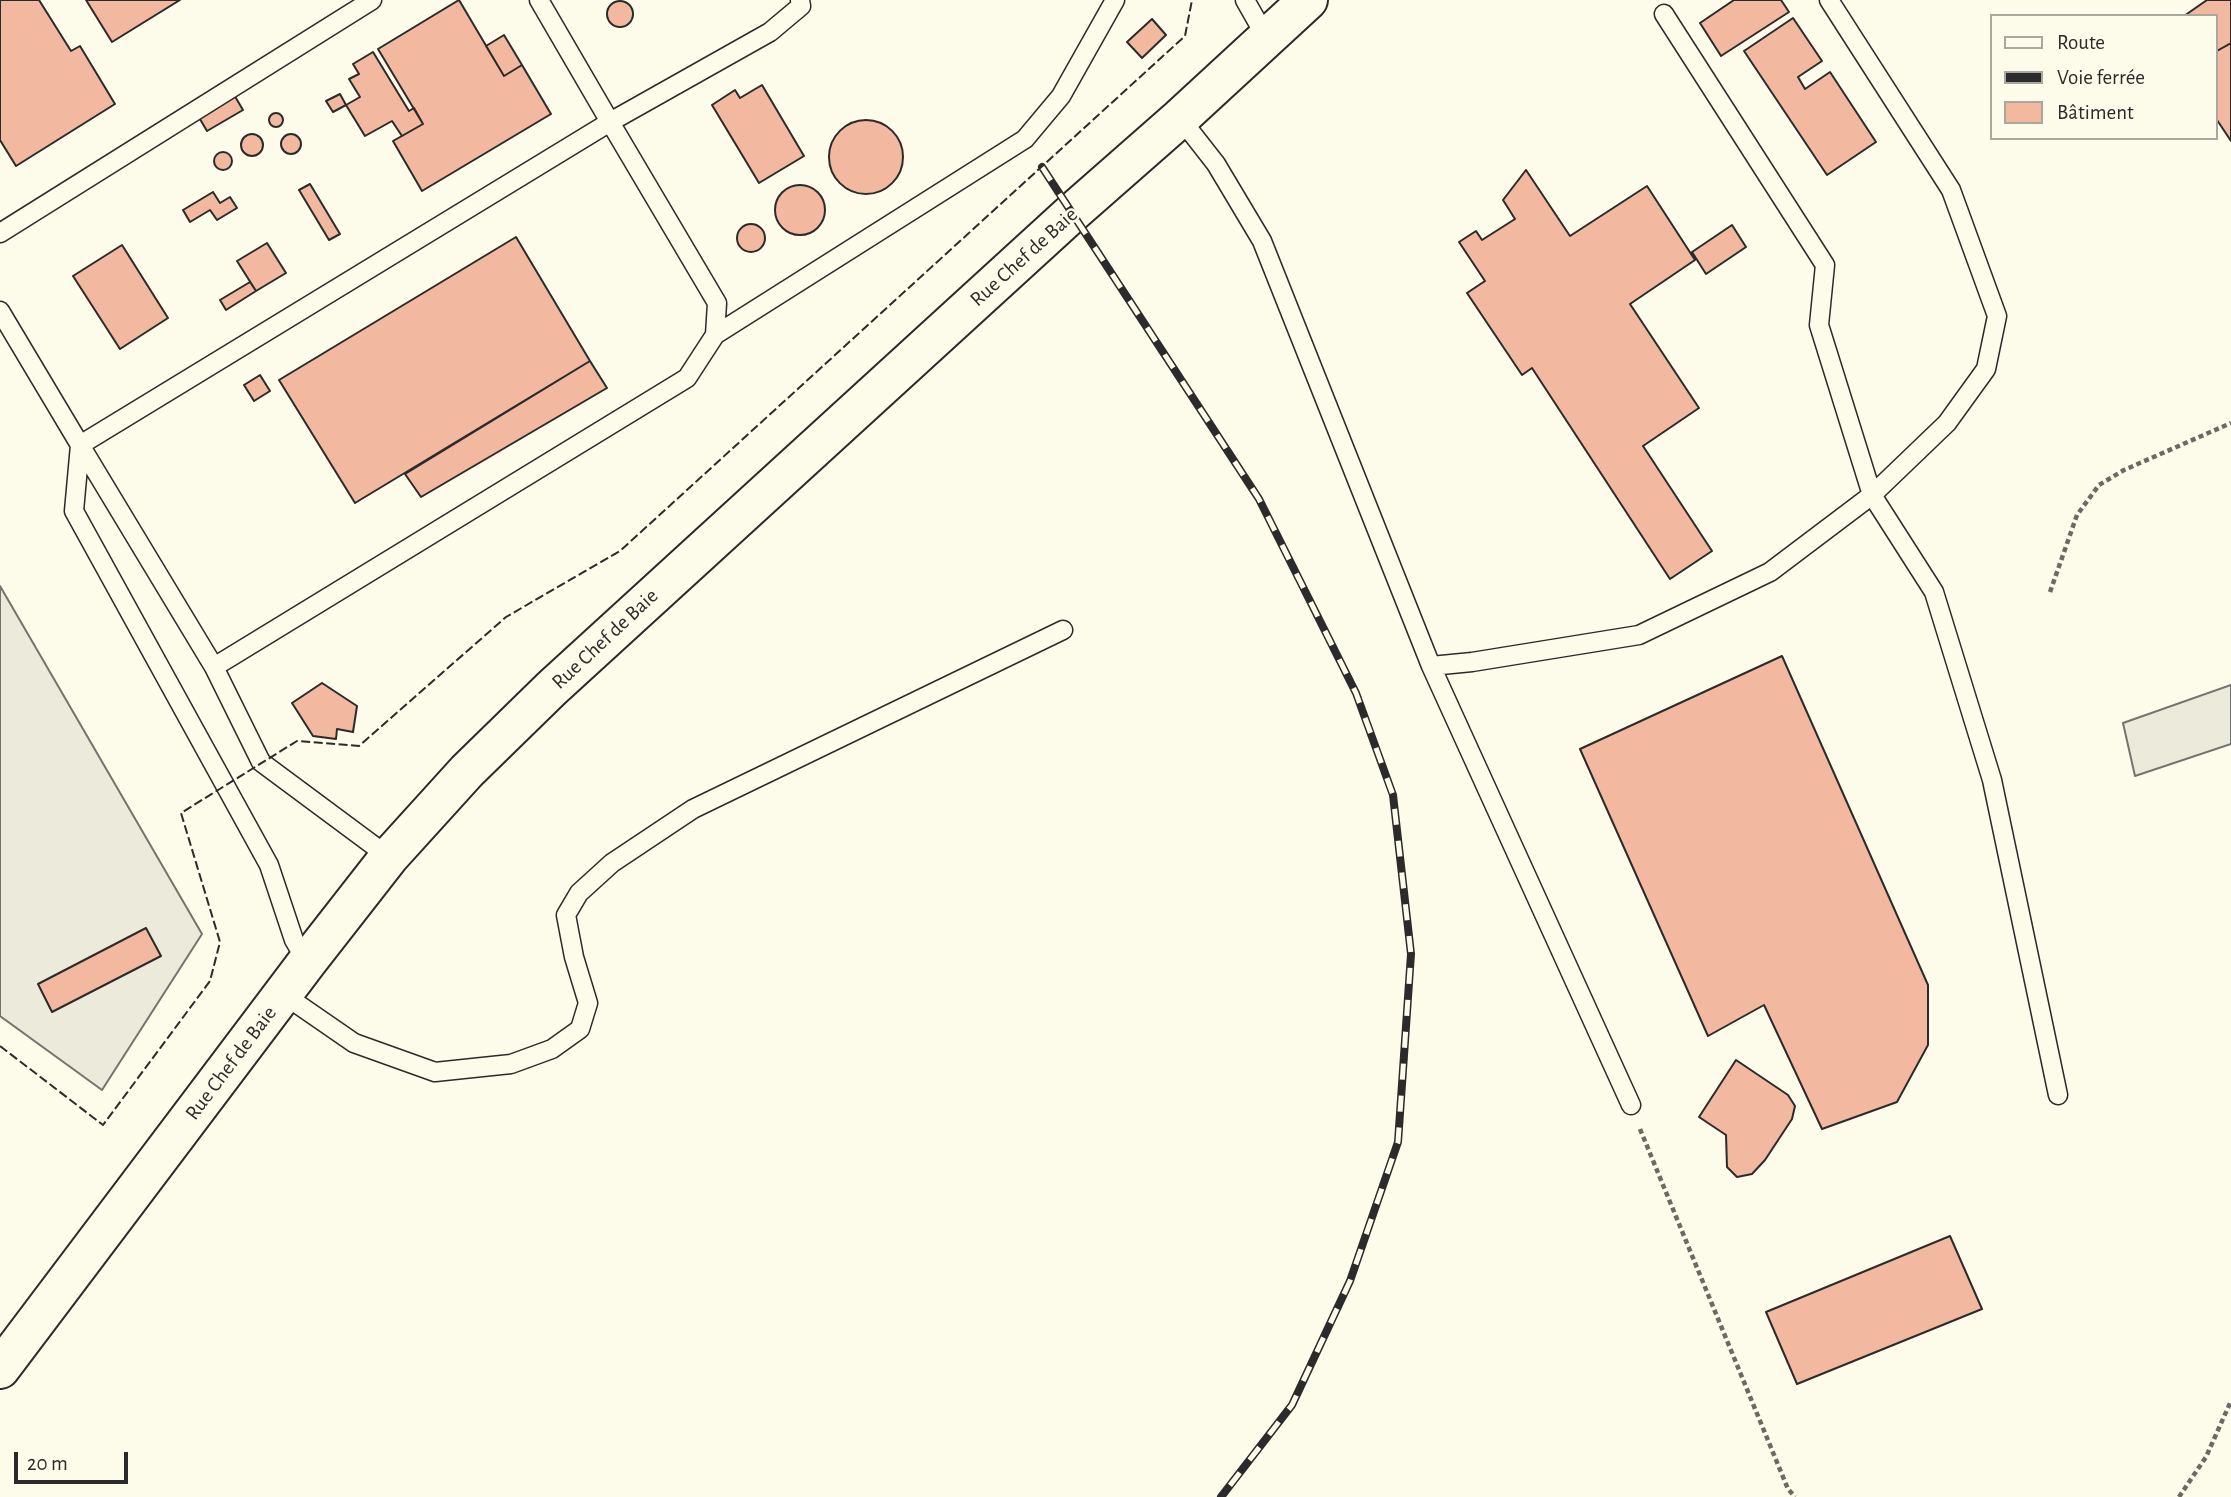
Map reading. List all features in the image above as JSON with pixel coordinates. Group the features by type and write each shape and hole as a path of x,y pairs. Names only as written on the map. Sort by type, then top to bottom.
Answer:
{"street":[{"name":"Rue Chef de Baie","path":"0,1369 307,962 389,857 467,771 552,688 1062,221 1180,118 1308,0"}],"lane":[{"path":"0,233 372,0"},
{"path":"538,0 717,303 715,335"},
{"path":"80,445 610,122 770,32 801,6 800,0"},
{"path":"214,667 687,378 715,335 1025,139 1060,96 1115,0"},
{"path":"1245,0 1266,37"},
{"path":"1430,666 1472,662 1639,635 1770,572 1872,495 1947,423 1986,369 1997,316 1951,190 1829,0"},
{"path":"1664,14 1825,265 1819,325 1872,495 1934,592 1992,780 2058,1095"},
{"path":"1180,118 1216,164 1262,241 1430,666 1630,1105"},
{"path":"0,311 214,667 261,762 389,857"},
{"path":"80,445 74,511 269,865 294,940 307,962"},
{"path":"283,994 354,1043 435,1072 511,1064 552,1049 580,1029 588,1003 574,957 566,915 579,893 612,863 693,809 1063,630"}],"path":[{"path":"2050,592 2077,515 2099,485 2124,470 2231,423"},
{"path":"1630,1105 1788,1489 1795,1497"},
{"path":"2179,1497 2206,1457 2231,1401"}],"shaded area":[{"path":"0,586 202,934 102,1090 0,1016"},
{"path":"2231,685 2231,744 2135,776 2123,723"}],"building":[{"path":"0,0 39,0 71,51 80,46 115,104 16,166 0,140"},
{"path":"86,0 180,0 112,42"},
{"path":"459,0 504,76 522,65 551,114 422,191 393,141 423,124 378,49"},
{"path":"1734,0 1781,0 1789,12 1721,56 1700,23"},
{"path":"2207,0 2231,0 2231,43 2217,51 2217,14 2187,14"},
{"path":"620,1 629,5 633,14 629,23 620,27 611,23 607,14 611,5"},
{"path":"1793,18 1822,61 1798,77 1805,89 1830,72 1876,142 1827,175 1744,51"},
{"path":"1152,19 1166,35 1142,58 1127,42"},
{"path":"504,35 522,65 504,76 486,46"},
{"path":"2231,43 2231,141 2217,120 2217,51"},
{"path":"373,52 409,111 414,108 423,124 402,136 392,121 365,136 346,105 360,97 349,79 359,74 353,64"},
{"path":"762,85 804,156 759,183 712,105 735,90 740,98"},
{"path":"233,93 243,110 207,131 197,114"},
{"path":"340,94 346,105 333,112 326,101"},
{"path":"273,113 279,113 283,120 279,127 273,127 269,123 269,117"},
{"path":"866,120 880,123 892,131 900,143 903,157 900,171 892,183 880,191 866,194 852,191 840,183 832,171 829,157 832,143 840,131 852,123"},
{"path":"252,134 262,141 263,145 256,155 252,156 242,149 241,145 248,135"},
{"path":"291,134 298,137 301,144 298,151 291,154 284,151 281,144 284,137"},
{"path":"219,152 227,152 232,161 230,168 219,170 214,165 214,157"},
{"path":"1526,170 1570,236 1647,186 1695,260 1630,304 1699,408 1643,446 1712,551 1670,579 1532,368 1522,375 1467,293 1485,281 1459,242 1476,231 1482,240 1515,219 1503,200"},
{"path":"310,184 340,234 329,240 299,190"},
{"path":"800,185 818,192 825,210 818,228 800,235 782,228 775,210 782,192"},
{"path":"213,192 220,203 230,197 237,208 217,220 210,210 190,222 183,210"},
{"path":"751,224 761,228 765,238 761,248 751,252 741,248 737,238 741,228"},
{"path":"1732,225 1746,247 1706,274 1692,252"},
{"path":"516,237 590,361 355,503 279,380"},
{"path":"267,243 286,273 256,291 237,261"},
{"path":"122,245 168,318 120,349 73,276"},
{"path":"250,282 256,291 226,310 220,300"},
{"path":"590,361 607,388 421,497 405,474"},
{"path":"260,375 270,391 254,401 244,385"},
{"path":"1782,656 1928,985 1928,1045 1897,1102 1822,1129 1764,1005 1708,1036 1580,749"},
{"path":"322,683 357,706 353,732 337,729 336,739 313,736 292,703"},
{"path":"146,928 161,956 52,1012 38,984"},
{"path":"1736,1060 1788,1095 1795,1106 1792,1119 1765,1160 1752,1174 1737,1177 1727,1167 1726,1135 1699,1117"},
{"path":"1950,1236 1982,1309 1797,1384 1766,1312"}],"railway":[{"path":"1042,167 1259,499 1356,693 1393,795 1411,954 1398,1142 1350,1281 1292,1405 1221,1497"}],"fence":[{"path":"0,1046 103,1125 210,981 220,942 181,813 297,741 359,746 506,617 620,551 1185,36 1192,0"}]}
